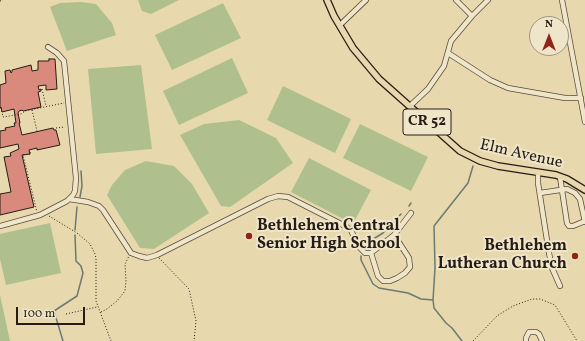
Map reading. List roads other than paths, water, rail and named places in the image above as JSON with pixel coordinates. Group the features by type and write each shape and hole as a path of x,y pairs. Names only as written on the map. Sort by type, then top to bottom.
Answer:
{"main road":[{"name":"Elm Avenue","path":"327,0 353,48 379,79 447,140 470,157 498,166 560,177 585,190"}],"street":[{"path":"340,26 366,0"},
{"path":"456,0 472,16"},
{"path":"410,106 428,89 444,66 451,41 488,0"},
{"path":"562,0 585,120"},
{"path":"0,226 44,213 69,199 73,195 77,184 64,61 48,46"},
{"path":"448,53 490,80 508,88 565,98 580,98"},
{"path":"538,172 552,268 560,286"},
{"path":"540,193 562,190 567,189 575,193 580,199 585,221 572,226 569,226 567,223 562,190 560,177"},
{"path":"69,199 99,206 131,253 147,258 157,255 268,199 278,196 288,197 345,226 352,232 357,244 365,253 371,253 394,235 411,213"},
{"path":"371,253 378,276 383,281 390,282 405,273 410,267 409,258 394,235"},
{"path":"526,341 529,332 536,332 539,334 542,341"}],"waterway":[{"path":"462,341 434,308 434,226 468,183 473,166"},
{"path":"80,197 82,186 81,171"},
{"path":"75,230 77,207"},
{"path":"364,249 370,241 383,233 401,214"},
{"path":"63,341 54,311 77,296 83,273 81,266 76,261 75,235"},
{"path":"361,256 361,260 373,284 379,288 408,293 421,299 433,300"}],"place":[{"name":"Bethlehem Central Senior High School","path":"249,236"},
{"name":"Bethlehem Lutheran Church","path":"575,256"}]}
